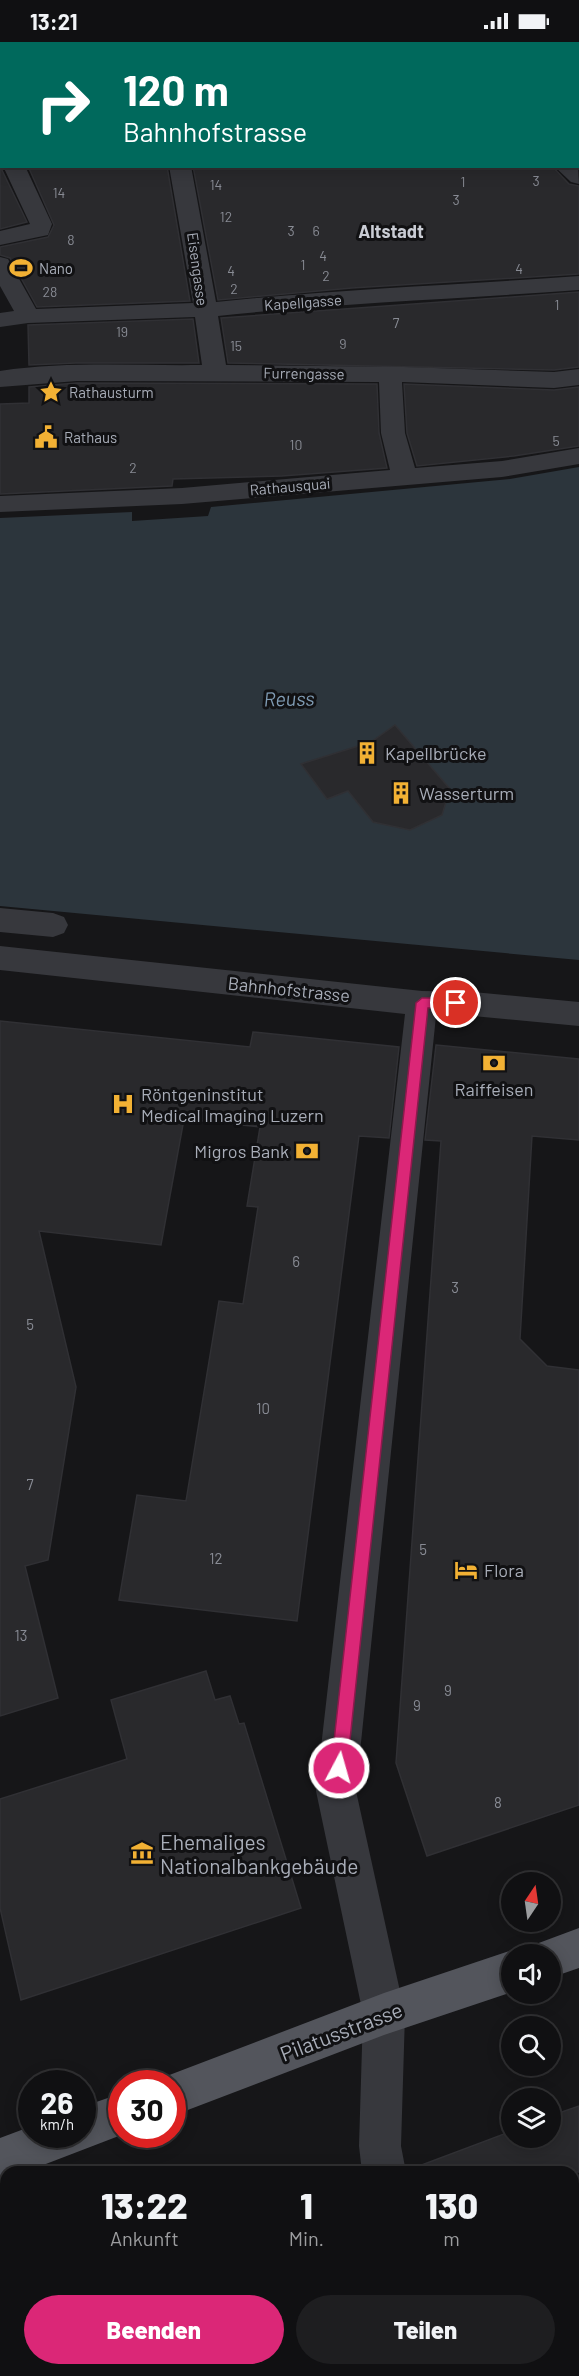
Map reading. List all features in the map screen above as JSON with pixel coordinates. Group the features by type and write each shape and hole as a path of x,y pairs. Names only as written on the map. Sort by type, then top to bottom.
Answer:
{"main road":[{"path":"561,1954 579,1948"},
{"name":"Pilatusstrasse","path":"186,2090 384,2014 501,1975"},
{"path":"0,2160 31,2148"}],"street":[{"path":"0,238 40,230 41,224 15,168"},
{"name":"Eisengasse","path":"187,168 192,224 215,372"},
{"path":"0,264 28,316"},
{"name":"Kapellgasse","path":"0,320 28,316 204,310 281,302 436,294 579,283"},
{"name":"Furrengasse","path":"0,379 30,373 346,371 554,380 579,377"},
{"path":"390,383 393,433 404,476"},
{"name":"Rathausquai","path":"0,504 182,496 502,469 579,456"},
{"path":"0,920 54,925"},
{"name":"Bahnhofstrasse","path":"0,958 422,1003 473,1004 579,1014"},
{"path":"383,2166 380,2146 384,2014 336,1791 422,1003"}],"water":[{"name":"Reuss","path":"579,467 579,960 0,906 0,518 132,512 132,521 208,516 211,507 510,479"}],"building":[{"path":"0,168 1,168 27,222 0,229"},
{"path":"29,168 167,168 190,301 37,307 10,258 0,255 0,247 48,237 54,225"},
{"path":"193,168 554,168 569,184 579,186 579,274 352,288 218,300"},
{"path":"579,292 579,367 554,370 228,363 221,318"},
{"path":"193,319 199,363 29,365 28,325"},
{"path":"77,383 377,384 379,433 387,468 282,476 173,479 172,486 0,494 0,404 29,403 29,387"},
{"path":"404,384 554,390 579,387 579,446 514,456 417,466 407,433"},
{"path":"395,725 450,789 442,815 410,830 373,822 348,791 327,799 301,764 371,742"},
{"path":"0,1021 250,1047 253,1032 399,1047 389,1138 359,1136 297,1621 119,1600 137,1495 186,1501 219,1301 243,1304 258,1207 247,1206 260,1127 184,1119 161,1245 39,1231 76,1387 48,1560 25,1566 58,1698 0,1716"},
{"path":"436,1045 579,1059 579,1140 532,1136 520,1339 547,1366 579,1370 579,1805 427,1856 396,1763 441,1141 425,1140"},
{"name":"Ehemaliges Nationalbankgebäude","path":"206,1671 215,1700 230,1696 239,1724 244,1723 301,1908 21,2000 0,1908 0,1799 127,1759 111,1700"},
{"path":"579,2106 579,2166 419,2166 501,2135 501,2148 561,2148 561,2112"}],"place":[{"name":"Nano","path":"21,268"},
{"name":"Rathausturm","path":"51,392"},
{"name":"Rathaus","path":"46,437"},
{"name":"Kapellbrücke","path":"367,753"},
{"name":"Wasserturm","path":"401,793"},
{"name":"Raiffeisen","path":"494,1063"},
{"name":"Röntgeninstitut Medical Imaging Luzern","path":"123,1104"},
{"name":"Migros Bank","path":"307,1151"},
{"name":"Flora","path":"466,1570"},
{"name":"Ehemaliges Nationalbankgebäude","path":"142,1853"}],"district":[{"name":"Altstadt","path":"391,231"}],"route":[{"path":"339,1768 422,1003 456,1003"}]}
